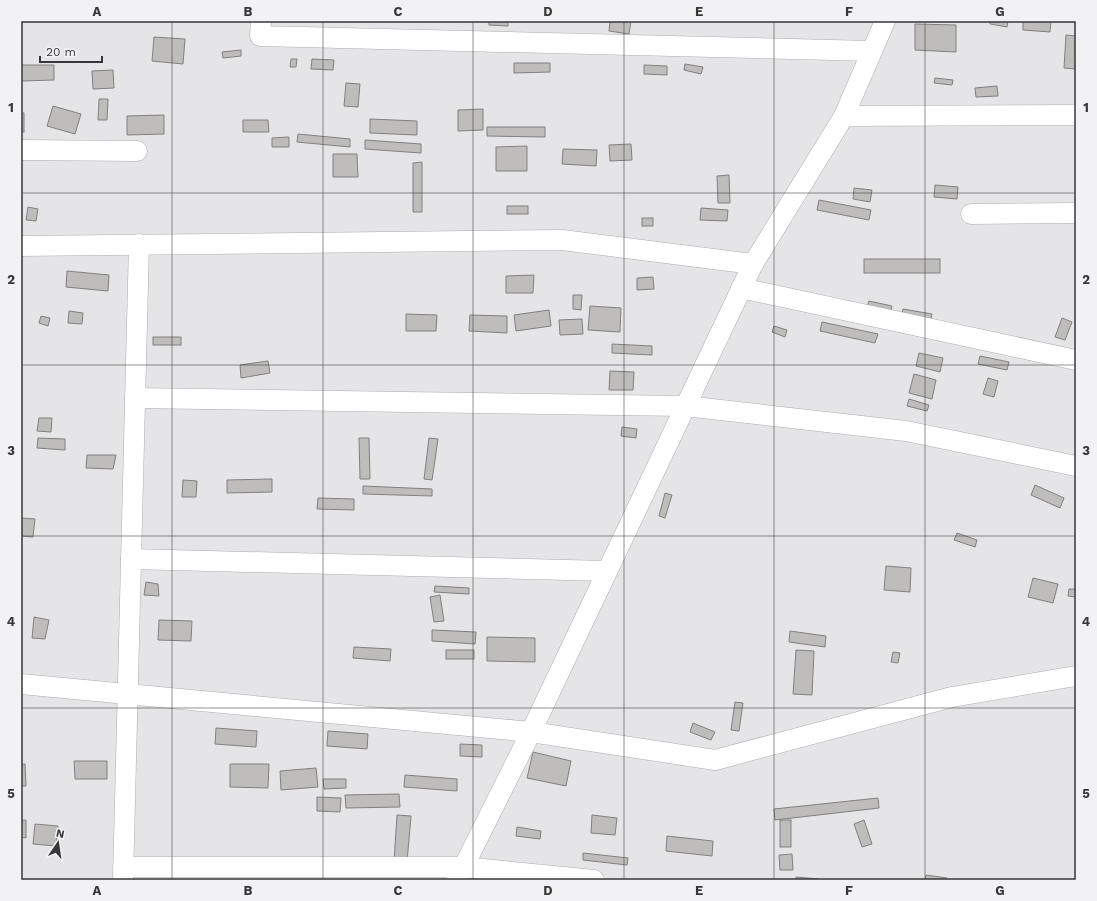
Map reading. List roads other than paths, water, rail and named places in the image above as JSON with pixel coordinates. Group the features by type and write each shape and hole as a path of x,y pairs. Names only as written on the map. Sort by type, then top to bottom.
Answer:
{"street":[{"path":"261,21 260,36 872,51"},
{"path":"460,873 531,732 741,288 753,264 844,116 885,21"},
{"path":"844,116 1076,115"},
{"path":"21,150 137,151"},
{"path":"971,214 1076,213"},
{"path":"21,246 562,240 753,264"},
{"path":"139,244 123,873 460,873 594,880"},
{"path":"741,288 1076,360"},
{"path":"135,398 685,406 906,431 1076,466"},
{"path":"131,560 607,571"},
{"path":"21,684 531,732 715,760 952,697 1076,676"}]}
